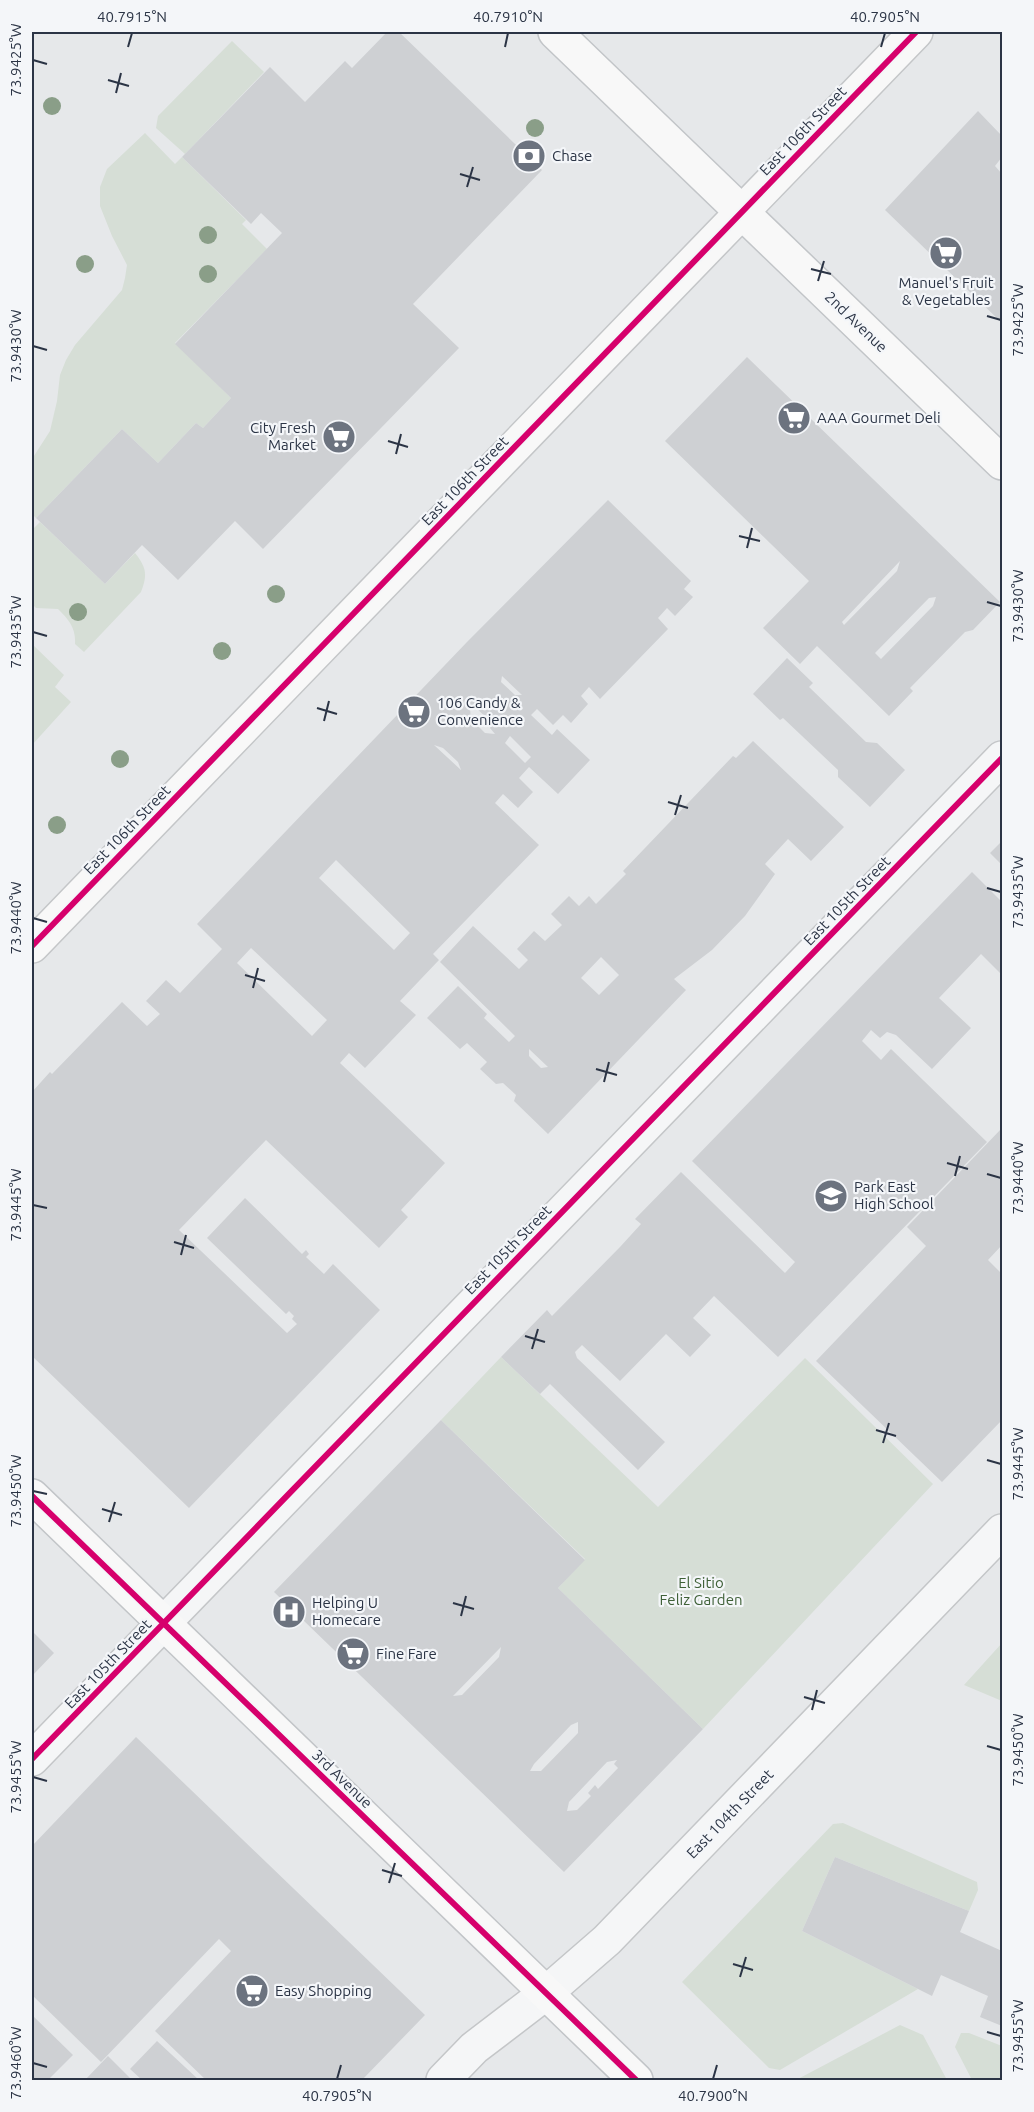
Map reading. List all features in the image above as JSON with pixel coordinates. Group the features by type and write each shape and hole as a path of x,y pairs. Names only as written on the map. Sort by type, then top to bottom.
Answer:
{"main road":[{"name":"2nd Avenue","path":"555,32 1002,462"},
{"name":"East 106th Street","path":"32,946 916,32"},
{"name":"3rd Avenue","path":"32,1496 636,2080"}],"street":[{"name":"East 105th Street","path":"32,1759 1002,758"},
{"name":"East 104th Street","path":"443,2080 474,2048 546,1993 607,1940 1002,1531"}],"green space":[{"path":"232,41 264,72 185,154 156,128 158,116"},
{"path":"145,133 175,164 182,157 246,220 242,224 267,249 175,343 231,398 203,428 196,423 158,463 122,429 36,518 32,514 32,459 50,431 60,375 75,345 122,290 125,278 127,265 100,206 100,187 107,169"},
{"path":"40,522 105,584 135,553 144,567 145,580 141,592 84,652 75,644 71,625 58,609 36,608 32,604 32,530"},
{"path":"32,644 64,675 55,687 71,702 32,745"},
{"name":"El Sitio Feliz Garden","path":"501,1357 658,1507 805,1358 933,1484 703,1729 558,1588 585,1559 441,1420"},
{"path":"1002,1643 1002,1701 964,1685"},
{"path":"843,1823 977,1882 978,1890 969,1911 835,1857 802,1931 918,1989 780,2070 769,2068 682,1982 833,1824"},
{"path":"900,2025 923,2035 947,2080 796,2080"},
{"path":"961,2033 969,2033 1002,2046 1002,2080 972,2080 955,2047"}],"building":[{"path":"387,32 399,32 542,170 413,304 459,348 263,549 235,521 178,580 142,545 105,584 36,518 122,429 158,463 196,423 203,428 231,398 175,344 282,233 261,213 251,224 182,157 270,67 305,102 345,61 352,68"},
{"path":"978,111 1002,136 1002,157 995,166 1002,174 1002,323 885,210"},
{"path":"747,357 1000,602 973,630 965,632 910,688 913,691 889,716 817,646 800,664 763,628 809,581 665,441","holes":["900,561 897,571 844,625 842,622","936,597 933,606 881,659 875,653 929,598"]},
{"path":"608,500 691,581 684,589 693,597 675,616 667,608 658,618 668,629 600,699 589,687 581,696 588,704 571,723 563,715 553,725 537,709 531,715 552,735 557,729 590,760 558,794 529,767 519,778 533,792 518,808 503,794 495,803 539,845 433,954 439,960 400,1001 416,1015 365,1068 349,1053 340,1063 445,1163 401,1210 408,1217 379,1248 266,1140 179,1230 287,1333 297,1324 292,1319 294,1316 289,1311 286,1314 207,1238 245,1198 302,1254 306,1250 309,1254 306,1257 324,1274 333,1264 380,1310 189,1508 32,1356 32,1092 122,1002 147,1026 160,1014 146,1001 166,980 180,993 222,949 197,924 467,642","holes":["502,676 522,695 515,695 501,682","476,708 490,721 490,728 495,734 485,733 471,719 470,709","510,736 531,757 525,763 505,743","434,745 443,748 458,762 461,770","336,860 410,933 394,950 319,878","251,948 327,1020 312,1036 237,963"]},
{"path":"787,658 813,683 809,687 866,742 877,743 905,770 870,807 838,777 838,770 783,718 780,720 753,694"},
{"path":"753,741 844,827 811,861 788,839 765,864 775,874 745,916 712,950 674,979 686,990 548,1134 514,1101 516,1095 503,1083 496,1084 480,1069 487,1062 467,1043 460,1049 427,1018 458,986 487,1014 484,1018 509,1042 515,1036 440,962 473,926 519,969 528,960 517,949 534,931 545,941 562,925 551,914 569,896 579,906 589,896 596,904 626,874 623,871 733,756 736,758","holes":["601,957 619,975 599,995 581,978","529,1049 548,1067 541,1068 529,1056"]},
{"path":"1002,841 1002,865 990,853"},
{"name":"Park East High School","path":"972,872 1002,902 1002,975 981,954 939,998 971,1028 932,1069 896,1035 887,1032 880,1038 871,1030 862,1041 881,1060 891,1049 987,1142 778,1357 714,1296 693,1318 711,1335 690,1357 666,1334 620,1381 582,1345 575,1352 577,1358 665,1442 638,1470 550,1384 540,1394 501,1357 547,1310 552,1316 620,1247 641,1224 635,1219 681,1172 785,1273 795,1262 692,1161"},
{"path":"1002,1128 1002,1245 988,1260 1002,1274 1002,1420 942,1482 816,1361 926,1246 907,1227"},
{"path":"441,1420 585,1560 558,1588 703,1729 564,1872 274,1592","holes":["501,1647 499,1657 462,1695 453,1696","578,1722 578,1733 541,1771 530,1771 571,1725","617,1760 614,1764 618,1768 598,1789 595,1785 588,1793 591,1796 577,1810 567,1811 569,1802 607,1762"]},
{"path":"32,1631 54,1653 32,1676"},
{"path":"136,1737 425,2015 362,2080 206,2080 155,2031 231,1951 219,1939 101,2062 32,1995 32,1846"},
{"path":"835,1857 969,1911 960,1932 1002,1951 1002,2026 980,2017 988,1996 941,1975 932,1996 802,1931"},
{"path":"32,2015 73,2055 48,2080 32,2080"},
{"path":"157,2041 199,2080 142,2080 130,2069"},
{"path":"108,2056 132,2080 85,2080"}],"cycle path":[{"path":"32,946 916,32"},
{"path":"32,1759 1002,758"},
{"path":"32,1496 636,2080"}],"place":[{"name":"Chase","path":"529,156"},
{"name":"Manuel's Fruit & Vegetables","path":"946,253"},
{"name":"AAA Gourmet Deli","path":"794,418"},
{"name":"City Fresh Market","path":"339,437"},
{"name":"106 Candy & Convenience","path":"414,712"},
{"name":"Park East High School","path":"831,1196"},
{"name":"Helping U Homecare","path":"289,1612"},
{"name":"Fine Fare","path":"353,1654"},
{"name":"Easy Shopping","path":"252,1991"}]}
